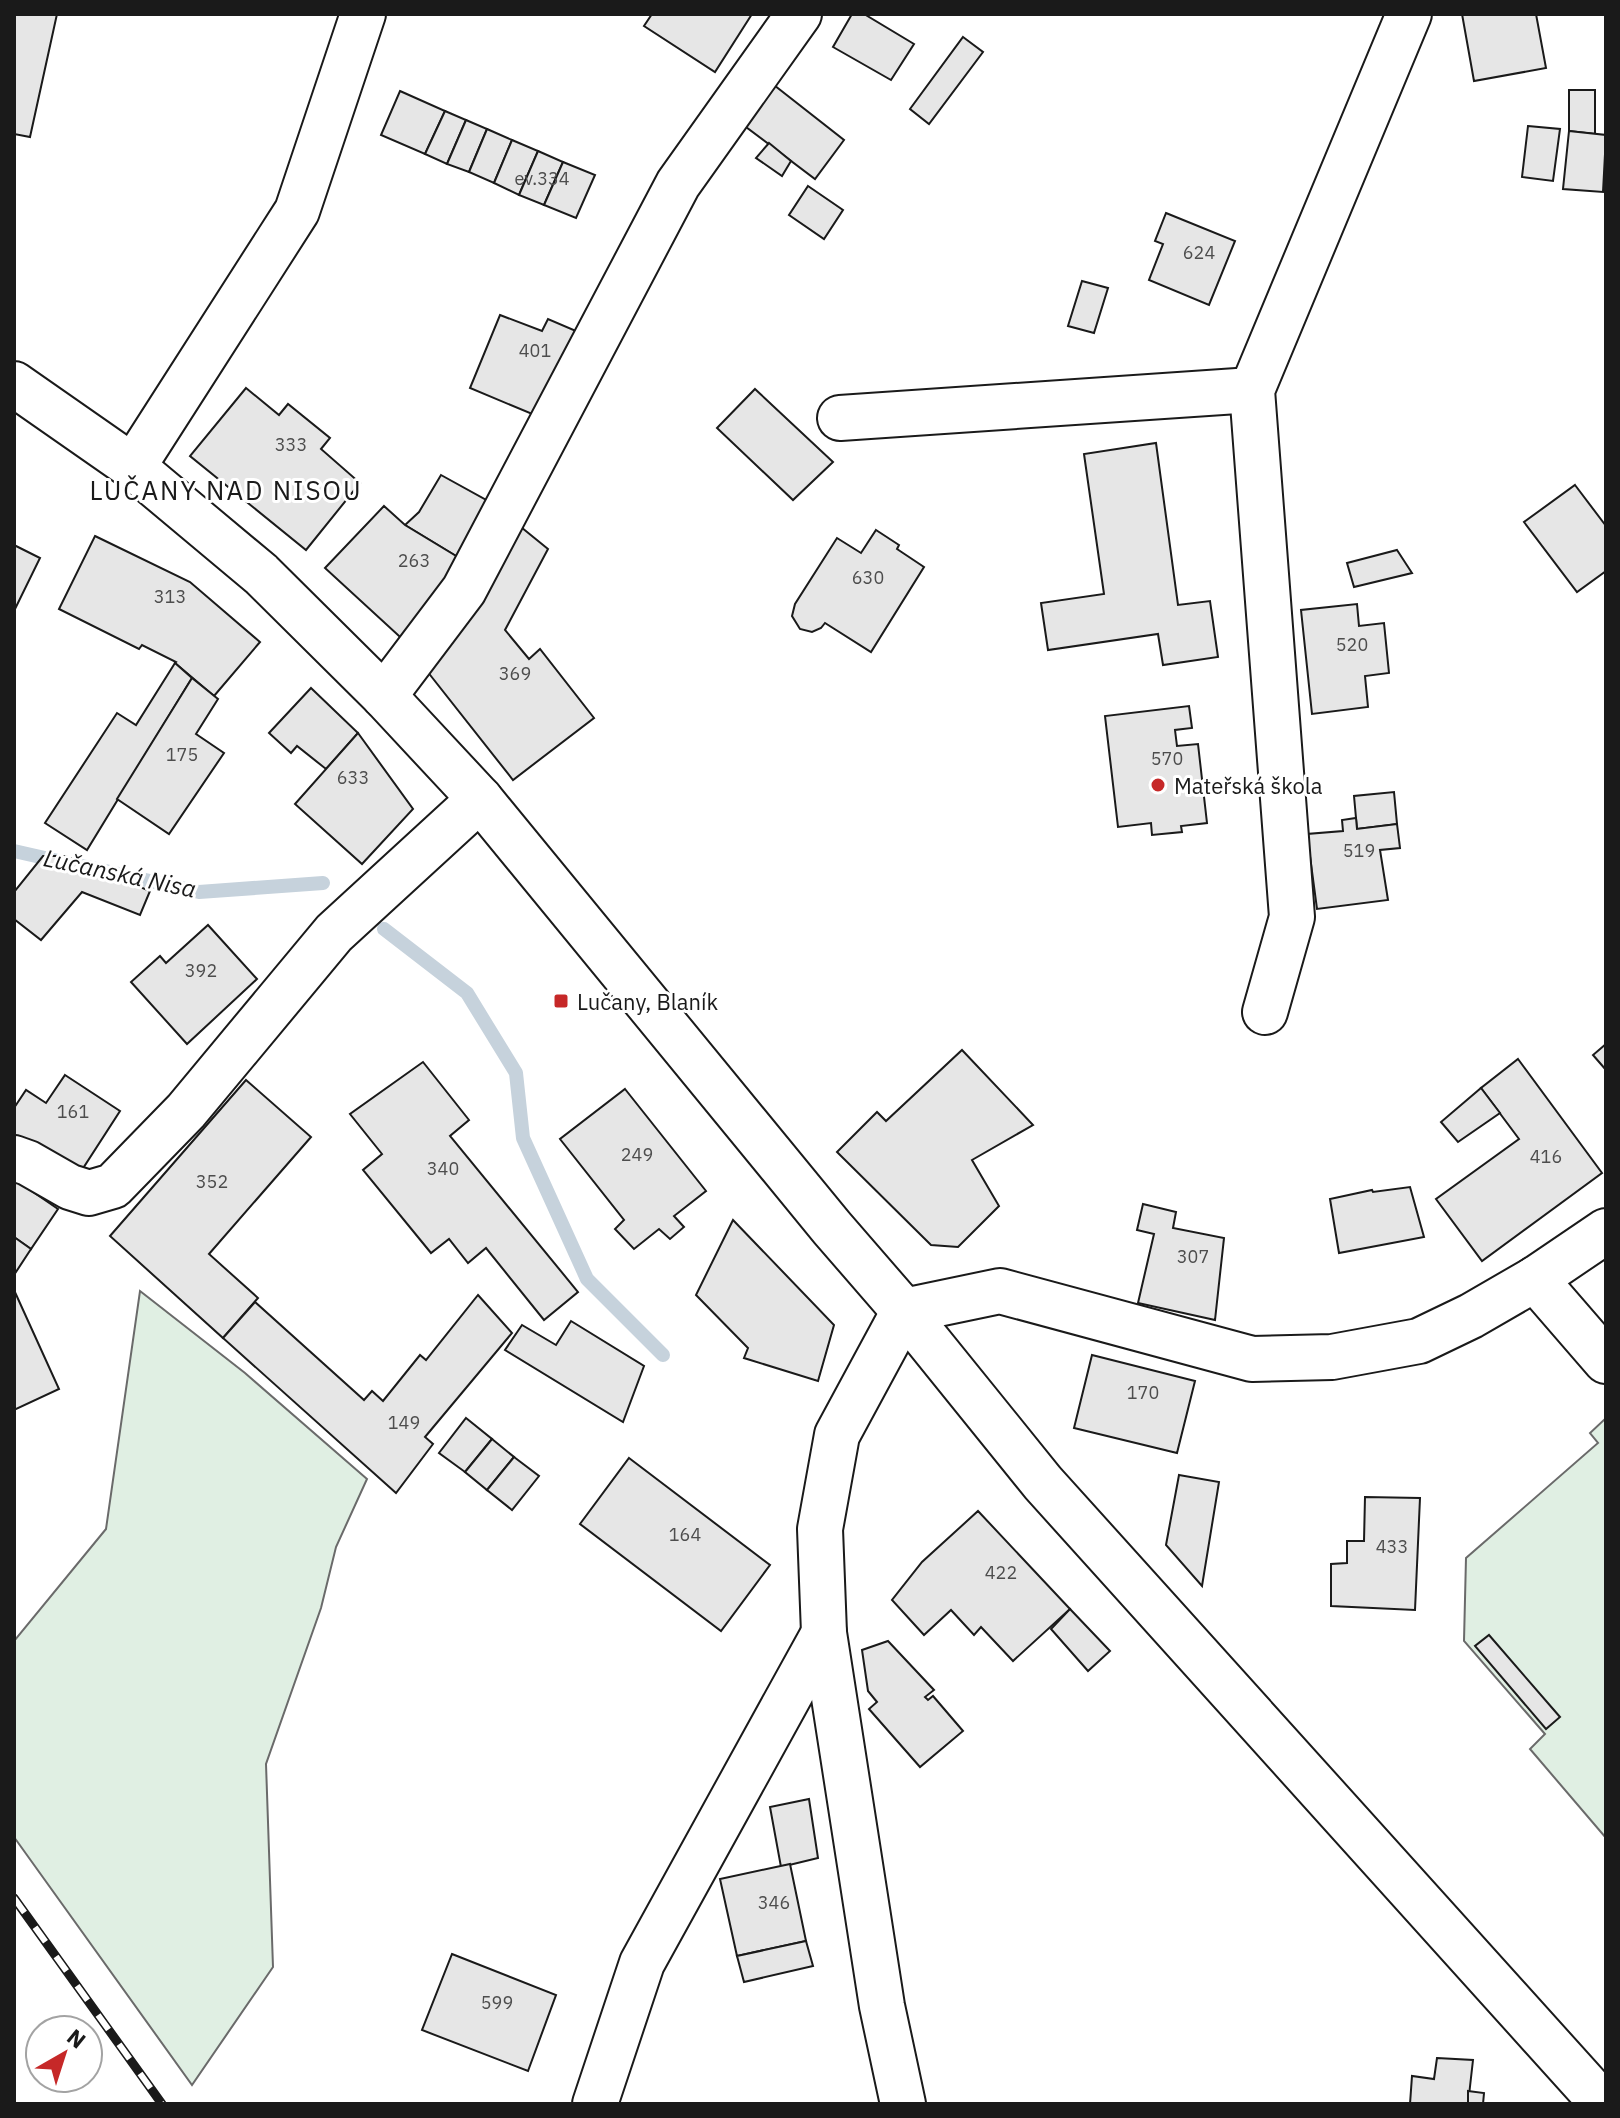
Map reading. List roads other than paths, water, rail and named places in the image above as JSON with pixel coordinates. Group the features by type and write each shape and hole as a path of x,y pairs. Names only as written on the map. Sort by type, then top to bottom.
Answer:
{"street":[{"path":"133,467 297,211 363,14"},
{"path":"384,696 464,590 678,184 799,14"},
{"path":"1265,1012 1292,917 1252,390 1409,14"},
{"path":"14,384 133,467 261,574 384,696 480,799 1043,1483 1603,2104"},
{"path":"840,418 1252,390"},
{"path":"14,1158 70,1187 89,1193 113,1186 186,1111 334,933 480,799"},
{"path":"903,2104 882,2006 824,1633 820,1529 837,1435 904,1311 1000,1291 1252,1359 1332,1357 1419,1341 1471,1316 1535,1279 1606,1231"},
{"path":"1535,1279 1606,1361"},
{"path":"595,2104 642,1963 824,1633"}],"waterway":[{"name":"Lučanská Nisa","path":"14,851 58,861"},
{"name":"Lučanská Nisa","path":"83,866 199,892 323,883"},
{"name":"Lučanská Nisa","path":"384,929 467,993 516,1073 523,1138 587,1279 663,1355"}],"railway":[{"path":"14,1898 162,2104"}],"place":[{"name":"Mateřská škola","path":"1158,785"},
{"name":"Lučany, Blaník","path":"561,1001"}],"district":[{"name":"LUČANY NAD NISOU","path":"226,490"}]}
